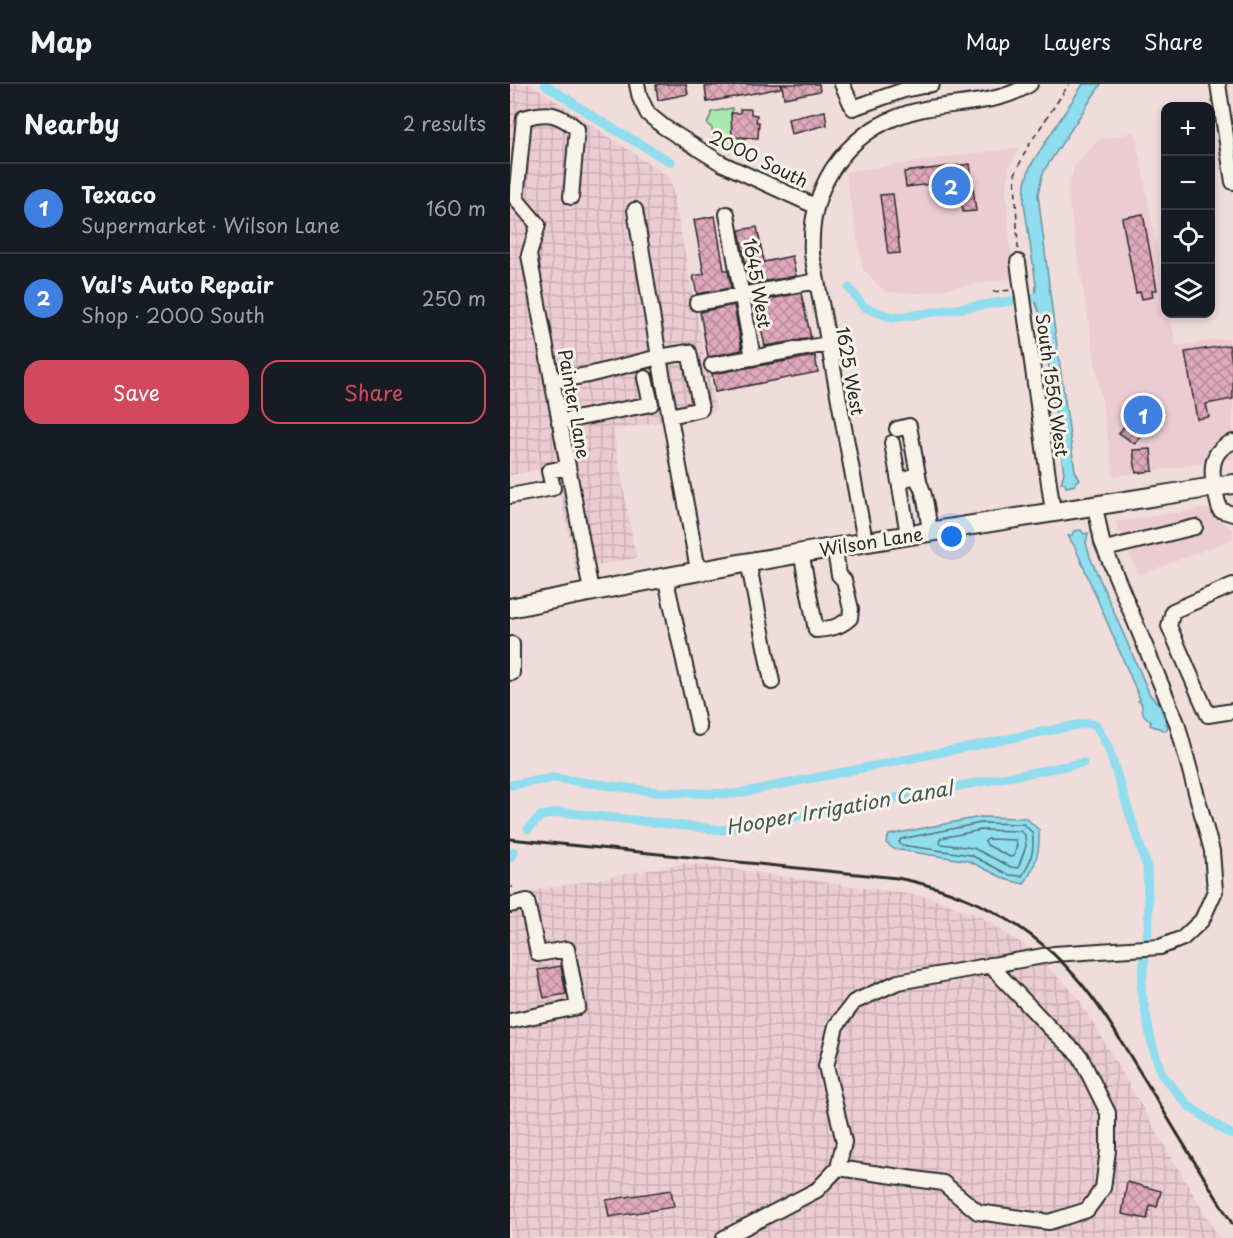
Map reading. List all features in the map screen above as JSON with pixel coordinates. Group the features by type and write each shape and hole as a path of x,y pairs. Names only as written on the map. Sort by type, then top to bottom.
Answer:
{"main road":[{"name":"Wilson Lane","path":"510,608 665,576 834,546 1233,484"}],"street":[{"name":"2000 South","path":"637,84 640,98 648,114 664,127 721,163 815,206 826,181 843,155 863,135 892,118 924,109 989,100 1008,95 1030,84"},
{"path":"842,84 853,108 904,90 926,85 924,109"},
{"path":"1218,84 1233,182"},
{"name":"Painter Lane","path":"572,197 577,129 563,117 542,113 524,118 516,199 538,225 529,255 591,591"},
{"name":"1625 West","path":"815,206 811,234 817,281 865,542"},
{"path":"634,210 698,570"},
{"name":"1645 West","path":"727,214 753,358"},
{"name":"South 1550 West","path":"1018,262 1053,513"},
{"path":"697,303 817,281"},
{"path":"712,365 828,344"},
{"path":"552,381 689,352 701,409 670,416"},
{"path":"559,422 651,405 645,378"},
{"path":"897,429 909,426 930,531"},
{"path":"1233,442 1222,446 1214,455 1213,488 1220,510 1233,514"},
{"path":"892,443 908,535"},
{"path":"510,496 553,488 549,471 568,467"},
{"path":"900,487 907,477 913,476 919,480"},
{"path":"724,1238 743,1234 817,1190 837,1168 844,1142 826,1066 836,1026 854,1002 898,982 990,965 1054,954 1160,947 1183,938 1202,920 1215,891 1212,851 1177,723 1105,549 1095,506"},
{"path":"1105,549 1195,527"},
{"path":"801,552 816,630 827,629 841,626 850,618 852,609 844,580 839,575 834,546"},
{"path":"748,561 772,682"},
{"path":"665,576 699,728"},
{"path":"1233,585 1173,611 1169,626 1208,715 1233,711"},
{"path":"511,641 512,674"},
{"path":"510,904 527,901 538,954 567,949 578,1007 510,1021"},
{"path":"837,1168 943,1183 978,1212 1049,1222 1087,1210 1098,1196 1104,1188 1108,1113 1080,1056 990,965"}],"path":[{"path":"1018,262 1015,174 1027,148 1070,84"},
{"path":"993,292 1021,289"}],"shaded area":[{"path":"510,84 531,84 670,178 716,412 613,430 636,558 576,570 555,467 510,475"},
{"path":"1135,132 1161,270 1161,318 1171,318 1176,346 1229,338 1233,362 1233,459 1114,476 1067,191 1075,165 1098,140"},
{"path":"1020,147 1009,168 1006,190 1013,278 919,293 885,292 863,269 845,172"},
{"path":"1207,508 1233,530 1233,539 1139,575 1115,522"},
{"path":"687,863 929,897 981,917 1027,947 1077,996 1219,1238 510,1238 510,895"}],"green space":[{"path":"732,108 732,137 745,138 743,145 739,147 724,145 713,139 712,128 707,124 712,112"}],"water":[{"path":"1083,84 1101,84 1045,169 1038,194 1075,471 1080,480 1076,481 1075,485 1066,487 1065,483 1061,483 1064,473 1042,320 1035,301 1036,284 1024,203 1025,183 1030,167"},
{"path":"1081,530 1084,534 1088,533 1086,543 1090,557 1150,695 1160,706 1168,728 1166,731 1150,725 1151,722 1143,714 1141,702 1138,701 1140,699 1075,547 1068,536 1074,531"},
{"path":"980,817 1026,818 1039,830 1036,858 1032,871 1024,884 1007,880 969,861 894,849 886,843 889,835"}],"building":[{"path":"686,84 688,94 658,100 656,85"},
{"path":"722,84 781,84 781,88 707,102 705,87"},
{"path":"782,84 819,84 820,91 784,98"},
{"path":"740,109 751,109 751,114 757,115 758,138 732,137 731,113 740,113"},
{"path":"825,111 827,125 791,134 788,119"},
{"path":"970,164 976,211 963,212 960,191 942,193 941,183 906,187 904,172"},
{"path":"893,194 900,253 888,254 880,195"},
{"path":"1143,214 1157,290 1152,290 1153,297 1142,299 1140,292 1136,293 1122,218"},
{"path":"715,216 724,270 728,270 731,288 697,294 693,276 704,274 694,220"},
{"path":"757,227 764,262 792,256 796,276 749,284 739,230"},
{"path":"801,293 811,338 765,346 755,302"},
{"path":"734,305 742,350 708,357 700,312"},
{"path":"1229,345 1233,369 1233,399 1206,404 1209,417 1197,419 1185,352"},
{"path":"815,356 818,372 715,392 712,374"},
{"path":"1143,401 1159,413 1135,444 1119,433"},
{"path":"1151,449 1153,471 1136,473 1133,450"},
{"path":"561,966 566,994 544,998 538,970"},
{"path":"1127,1182 1161,1191 1157,1207 1150,1205 1147,1219 1122,1214"},
{"path":"671,1190 674,1207 609,1217 606,1200"}],"waterway":[{"name":"Hooper Irrigation Canal","path":"545,84 600,121 671,162"},
{"name":"Hooper Irrigation Canal","path":"849,288 864,307 893,318 1045,296"},
{"path":"510,785 553,778 657,792 734,794 1087,723 1096,725 1108,747 1147,867 1149,922 1141,990 1152,1044 1162,1075 1189,1106 1233,1135"},
{"name":"Hooper Irrigation Canal","path":"528,829 541,816 561,812 722,830 1083,763"},
{"name":"Hooper Irrigation Canal","path":"510,858 514,852"}],"railway":[{"path":"510,839 897,878 953,894 1005,918 1051,952 1091,996 1119,1037 1233,1225"}],"place":[{"name":"Val's Auto Repair","path":"951,186"},
{"name":"Texaco","path":"1143,415"}]}
